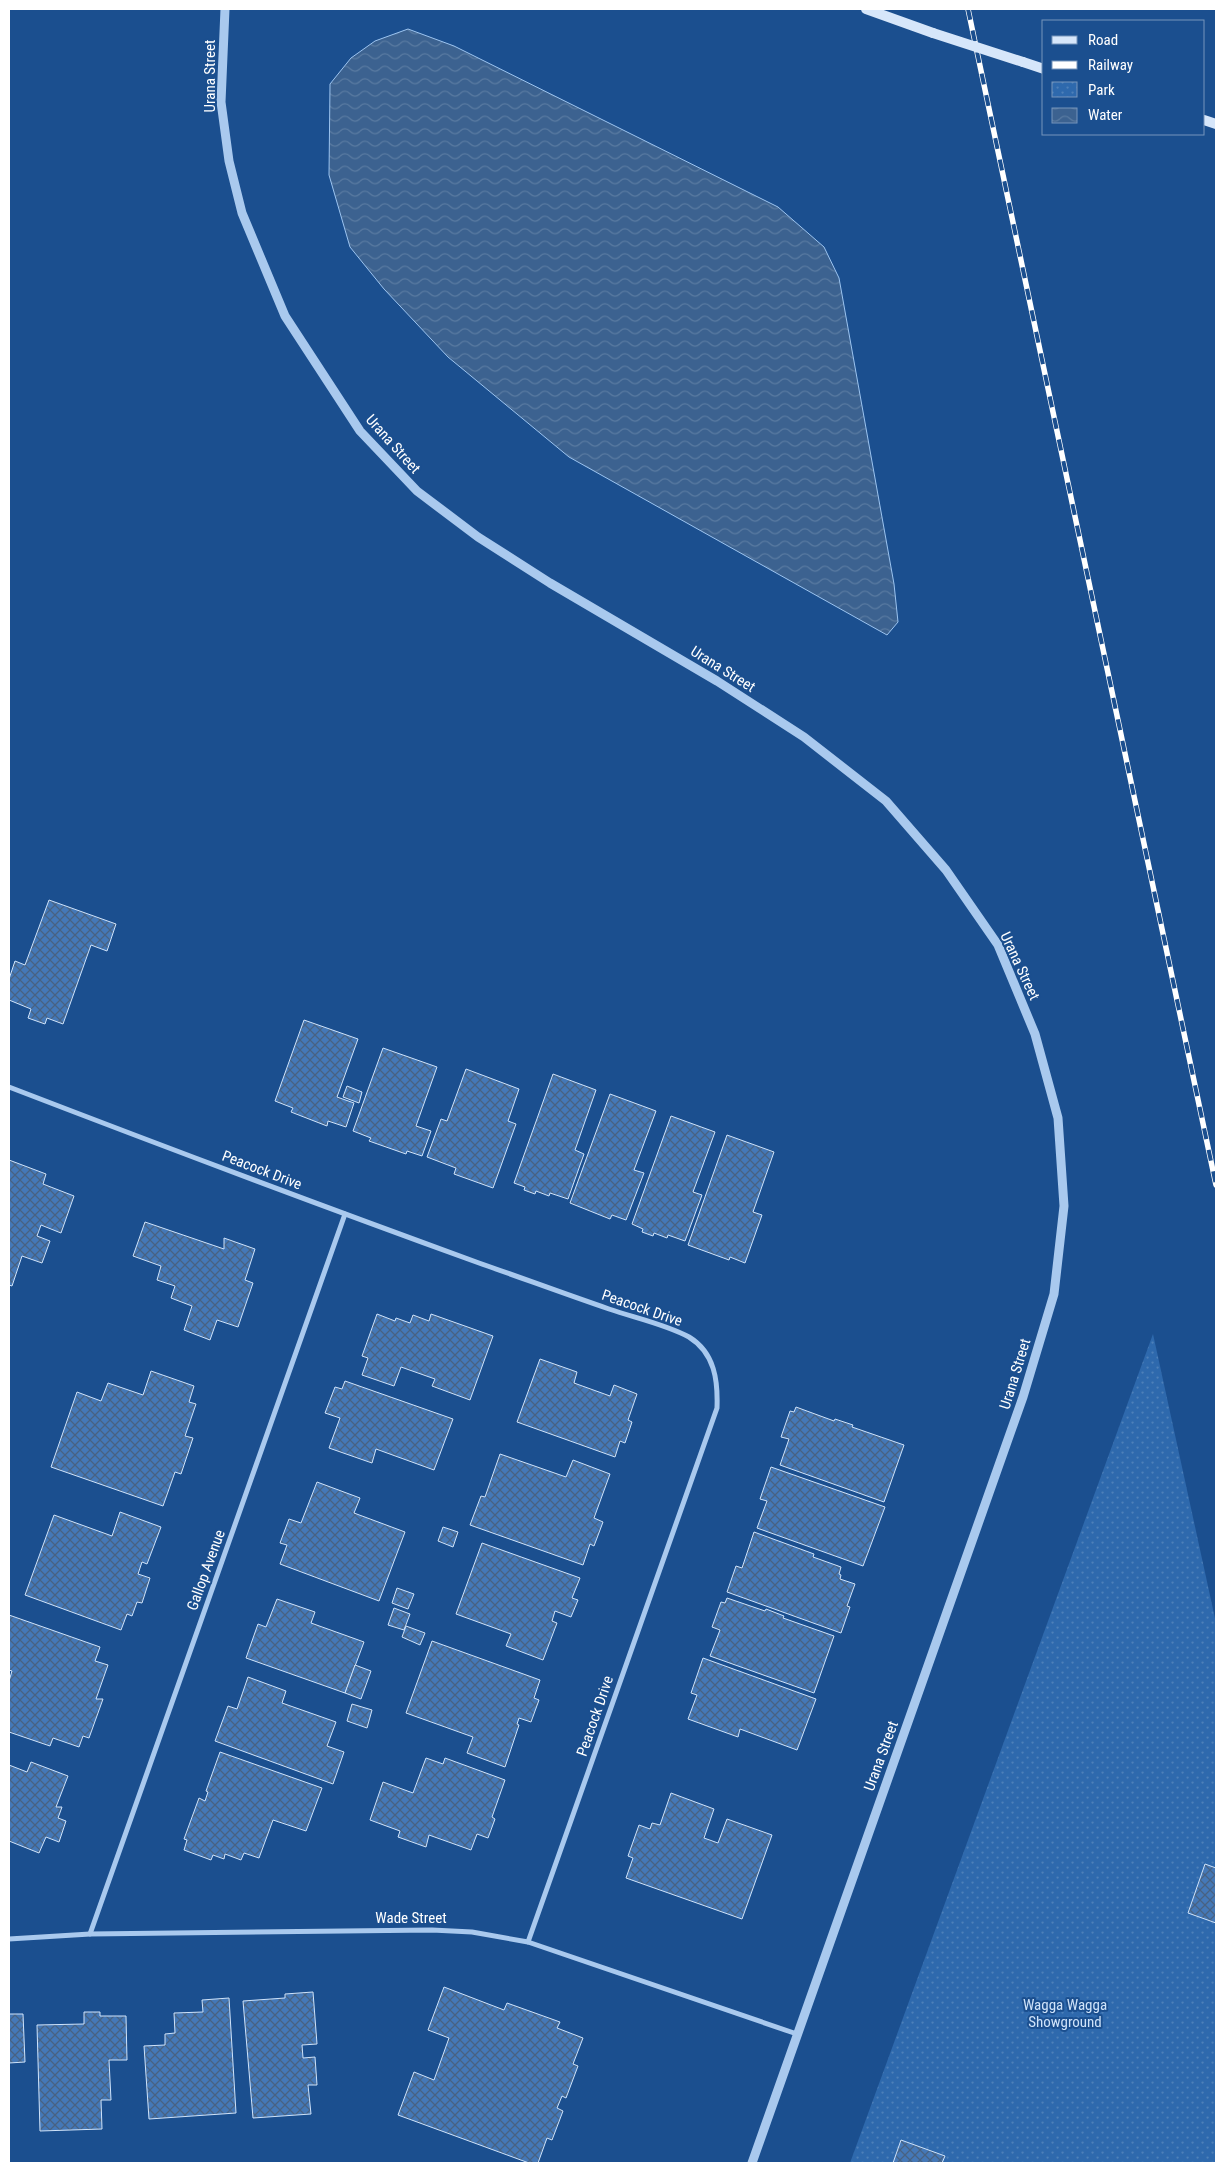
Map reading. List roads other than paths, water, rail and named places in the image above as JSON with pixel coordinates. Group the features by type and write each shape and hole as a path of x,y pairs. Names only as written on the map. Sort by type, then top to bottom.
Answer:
{"main road":[{"path":"866,9 1042,68"}],"street":[{"name":"Urana Street","path":"224,9 221,102 229,161 242,213 285,316 360,431 417,491 478,537 550,583 717,681 804,737 886,801 946,870 998,945 1035,1034 1058,1118 1064,1206 1054,1294 1023,1397 796,2034 752,2163"},
{"name":"Peacock Drive","path":"9,1087 345,1214 574,1297 672,1330 690,1338 704,1350 713,1367 718,1383 717,1408 528,1942"},
{"name":"Gallop Avenue","path":"90,1934 345,1214"},
{"name":"Wade Street","path":"9,1939 90,1934 432,1930 472,1932 528,1942 796,2034"}],"water":[{"path":"408,29 454,46 778,207 824,247 839,278 894,584 898,622 887,635 569,457 448,357 384,289 350,247 329,175 330,84 351,58 375,41"}],"railway":[{"path":"968,9 1216,1185"}],"park label":[{"name":"Wagga Wagga Showground","path":"1065,2014"}]}
